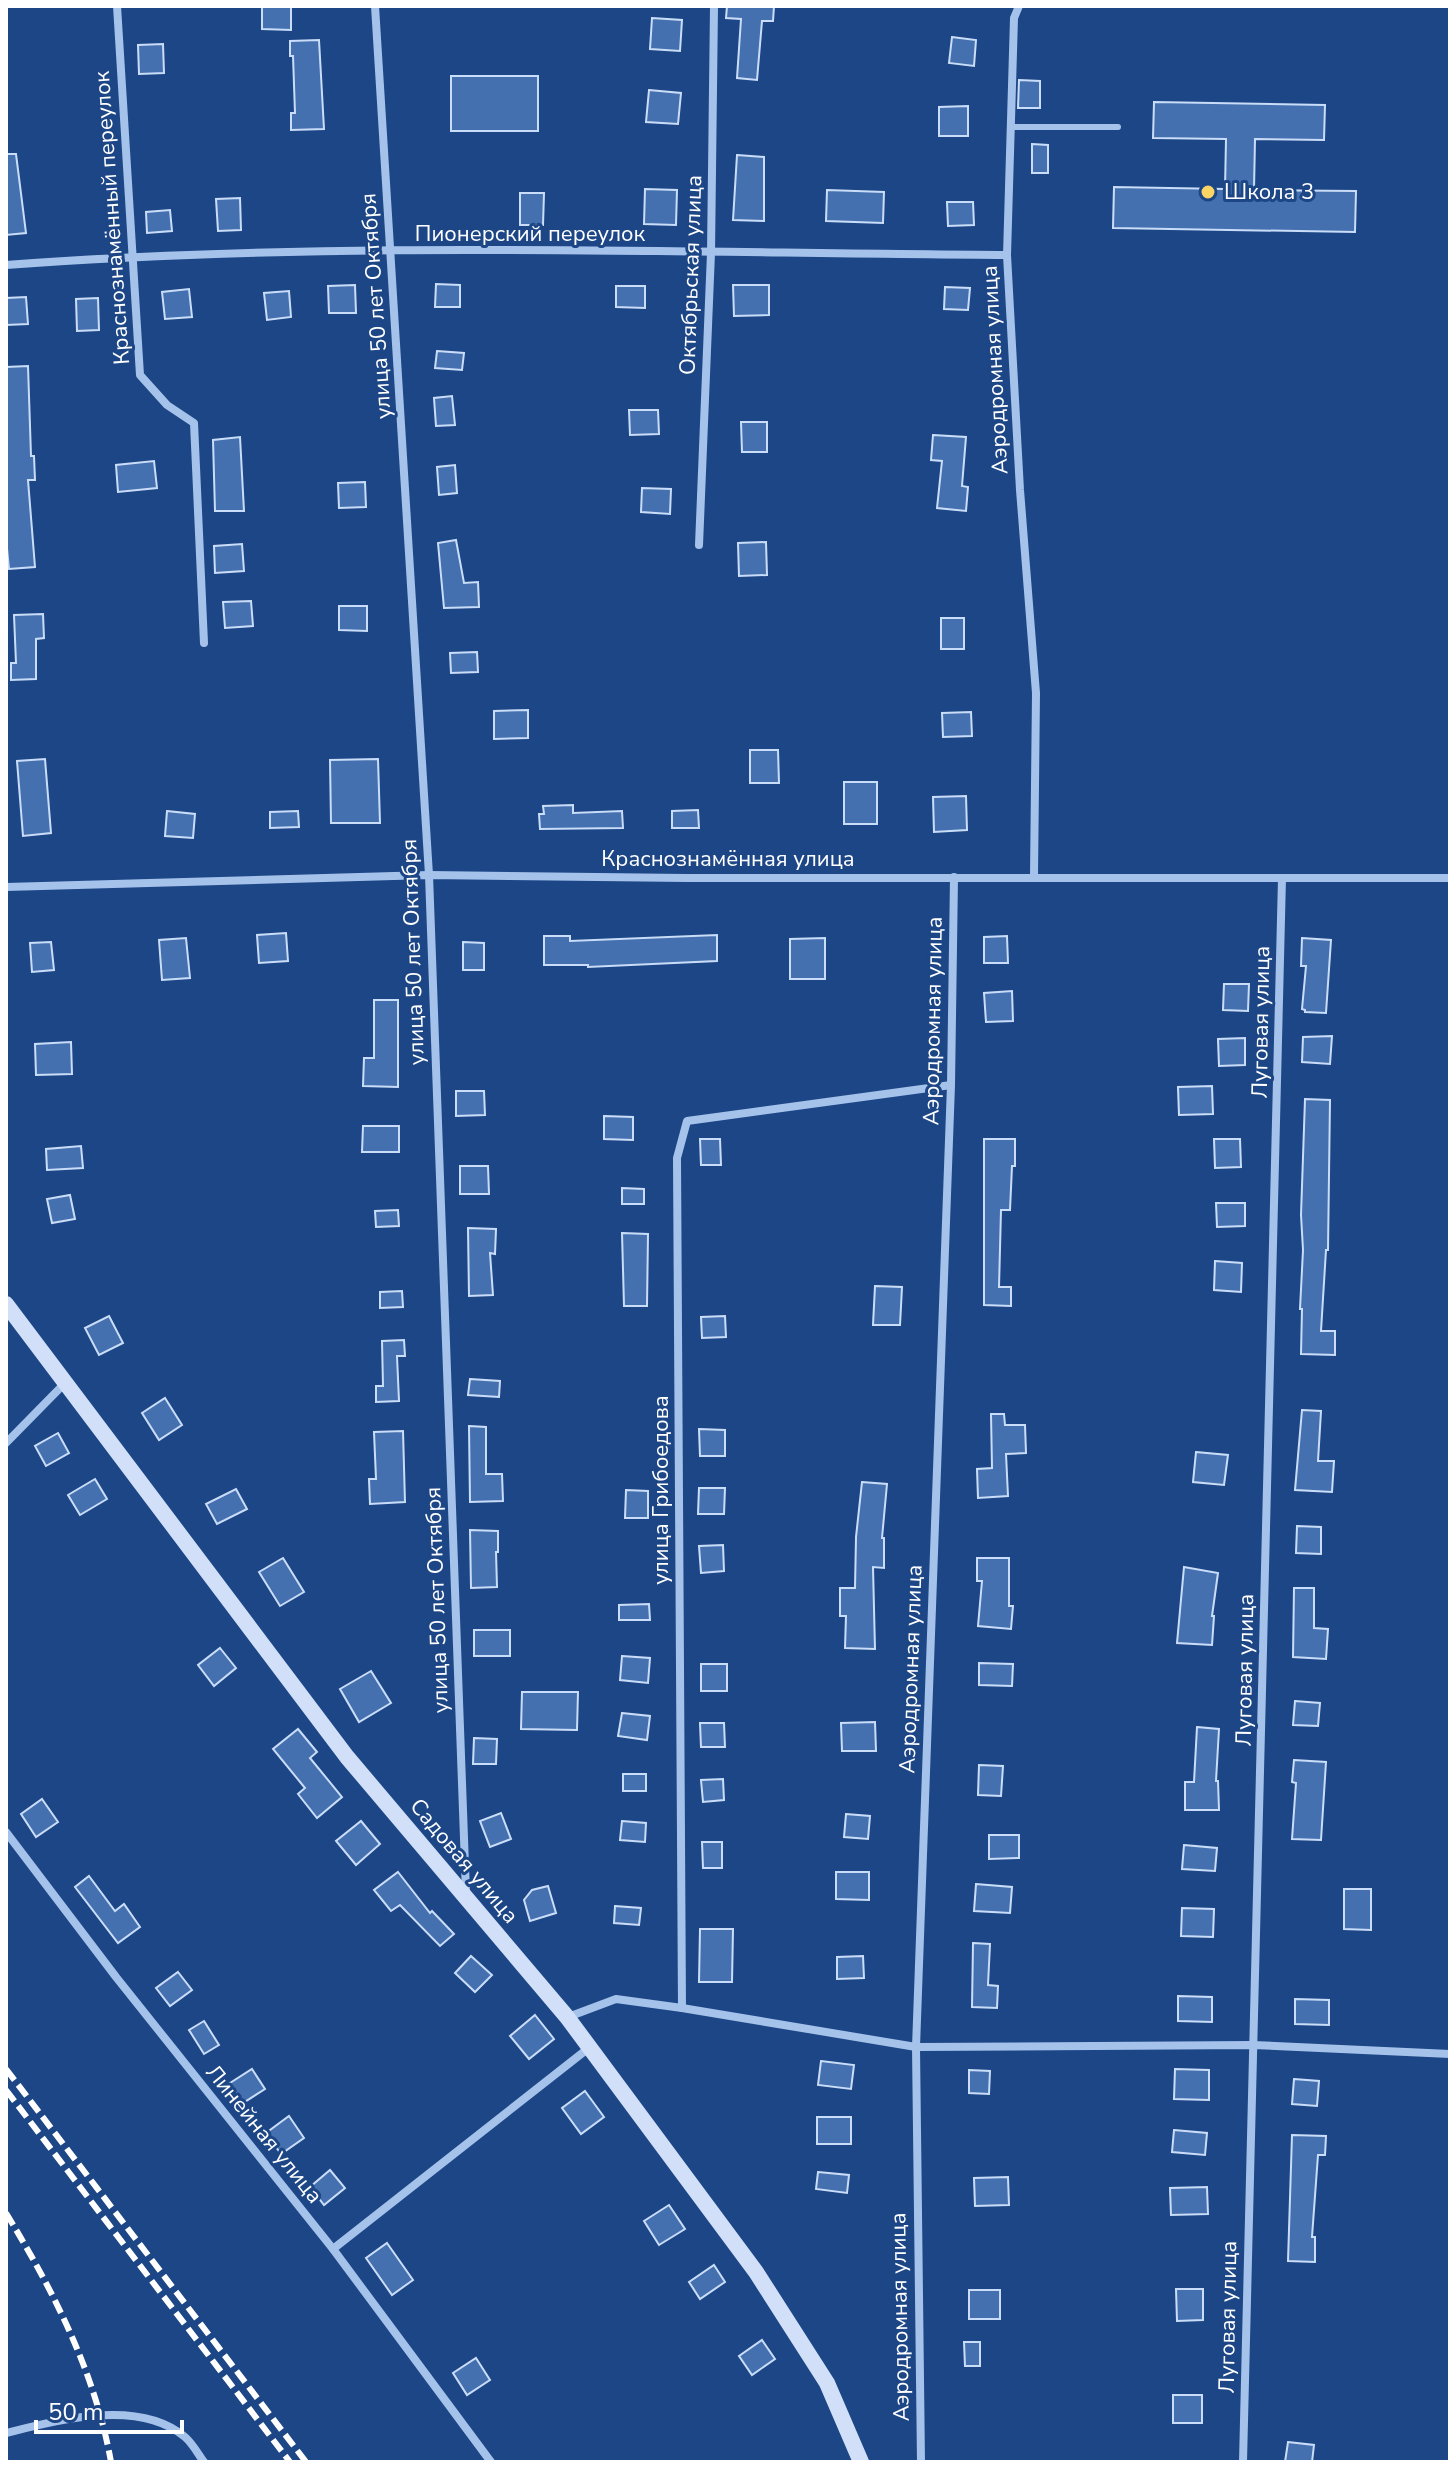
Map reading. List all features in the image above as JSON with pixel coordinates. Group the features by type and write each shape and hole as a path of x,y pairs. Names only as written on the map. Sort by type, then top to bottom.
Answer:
{"street":[{"name":"Краснознамённый переулок","path":"117,6 140,375 167,405 194,423 204,643"},
{"name":"улица 50 лет Октября","path":"375,6 429,875 466,1898"},
{"name":"Октябрьская улица","path":"699,545 711,253 714,6"},
{"name":"Аэродромная улица","path":"1019,6 1014,18 1007,255 1020,490 1036,693 1034,876"},
{"name":"Пионерский переулок","path":"6,265 132,256 391,251 1007,255"},
{"name":"Краснознамённая улица","path":"6,887 429,875 1450,878"},
{"name":"Аэродромная улица","path":"921,2462 916,2047 951,1085 954,877"},
{"name":"Луговая улица","path":"1243,2462 1282,878"},
{"name":"улица Грибоедова","path":"682,2008 677,1158 687,1121 951,1085"},
{"name":"Садовая улица","path":"6,1304 347,1757 590,2047 756,2272 827,2383 861,2462"},
{"path":"6,1443 65,1383"},
{"name":"Линейная улица","path":"6,1832 116,1977 333,2249 491,2462"},
{"path":"567,2017 616,1999 916,2047 1253,2045 1450,2054"},
{"path":"333,2249 590,2047"},
{"path":"6,2433 77,2418 119,2415 156,2421 186,2438 204,2462"}],"lane":[{"path":"1010,127 1118,127"}],"building":[{"path":"262,6 291,6 291,30 262,29"},
{"path":"727,6 774,6 773,21 762,21 757,80 737,78 741,19 726,18"},
{"path":"652,18 682,20 680,51 650,49"},
{"path":"952,37 976,40 974,66 949,63"},
{"path":"319,40 324,129 291,130 291,113 295,113 290,41"},
{"path":"163,44 164,73 139,74 138,45"},
{"path":"451,76 538,76 538,131 451,131"},
{"path":"1019,80 1040,81 1040,108 1018,108"},
{"path":"649,90 681,93 678,124 646,122"},
{"path":"1154,102 1325,105 1324,140 1255,139 1254,190 1356,191 1355,232 1113,228 1114,187 1225,189 1226,139 1153,138"},
{"path":"968,106 968,136 939,136 939,107"},
{"path":"1032,144 1048,145 1048,173 1032,173"},
{"path":"6,154 16,154 26,233 6,235"},
{"path":"737,155 764,157 764,221 733,220"},
{"path":"645,189 677,190 676,225 644,224"},
{"path":"827,190 884,192 883,223 826,221"},
{"path":"520,193 544,193 543,225 520,225"},
{"path":"240,198 241,230 218,231 216,199"},
{"path":"947,202 973,202 974,225 948,226"},
{"path":"170,210 172,231 147,233 146,212"},
{"path":"436,284 460,285 460,307 435,307"},
{"path":"355,285 356,313 329,313 328,286"},
{"path":"733,285 769,285 769,315 734,316"},
{"path":"616,286 645,286 645,308 616,307"},
{"path":"945,287 970,288 968,310 944,309"},
{"path":"189,289 192,317 165,319 162,292"},
{"path":"289,291 291,317 267,320 264,293"},
{"path":"26,297 28,324 6,325 6,298"},
{"path":"98,298 99,330 77,331 76,299"},
{"path":"437,351 464,353 462,370 435,368"},
{"path":"28,366 31,456 34,456 35,480 28,480 35,567 9,569 6,538 6,367"},
{"path":"452,396 455,425 436,426 434,398"},
{"path":"629,410 658,410 659,434 630,435"},
{"path":"741,422 767,422 767,452 742,452"},
{"path":"933,435 966,437 962,486 968,487 966,511 937,508 942,461 931,460"},
{"path":"240,437 244,511 215,511 213,440"},
{"path":"154,461 157,488 118,492 116,465"},
{"path":"455,465 457,493 439,495 437,467"},
{"path":"365,482 366,507 339,508 338,483"},
{"path":"642,488 671,489 670,514 641,512"},
{"path":"456,540 464,583 478,582 479,607 444,608 438,543"},
{"path":"766,542 767,575 739,576 738,543"},
{"path":"242,544 244,571 215,573 214,546"},
{"path":"251,601 253,626 225,628 223,602"},
{"path":"339,606 367,606 367,631 339,630"},
{"path":"43,614 44,638 36,639 36,679 11,680 11,663 16,663 14,615"},
{"path":"941,618 964,618 964,649 941,649"},
{"path":"477,652 478,672 451,673 450,653"},
{"path":"528,710 528,738 494,739 494,711"},
{"path":"971,712 972,736 943,737 942,713"},
{"path":"750,750 778,750 779,783 750,783"},
{"path":"45,759 51,833 23,836 17,761"},
{"path":"378,759 380,823 331,823 330,760"},
{"path":"844,782 877,782 877,824 844,824"},
{"path":"966,796 967,830 934,832 933,797"},
{"path":"573,805 573,813 622,811 623,828 540,829 539,814 544,814 543,806"},
{"path":"698,810 699,828 672,828 672,811"},
{"path":"167,811 195,814 193,838 165,836"},
{"path":"298,811 299,827 270,828 270,812"},
{"path":"286,933 288,961 259,963 257,935"},
{"path":"717,935 717,961 588,967 544,965 544,936 570,936 570,941"},
{"path":"1007,936 1008,963 984,963 984,937"},
{"path":"186,938 190,978 162,980 159,940"},
{"path":"825,938 825,979 790,979 790,939"},
{"path":"1302,938 1331,940 1326,1013 1305,1012 1302,1009 1306,966 1301,966"},
{"path":"51,942 54,970 32,972 30,943"},
{"path":"463,942 484,943 484,970 463,970"},
{"path":"1224,984 1249,984 1248,1011 1223,1010"},
{"path":"1012,991 1013,1021 986,1022 984,993"},
{"path":"374,1000 398,1000 398,1087 363,1086 364,1058 374,1058"},
{"path":"1332,1036 1330,1064 1302,1062 1303,1037"},
{"path":"1245,1038 1245,1065 1219,1066 1218,1039"},
{"path":"71,1042 72,1074 36,1075 35,1044"},
{"path":"1212,1086 1213,1114 1179,1115 1178,1087"},
{"path":"456,1091 484,1091 485,1115 456,1116"},
{"path":"1305,1099 1330,1100 1328,1250 1321,1331 1335,1331 1335,1355 1301,1354"},
{"path":"604,1116 633,1117 633,1140 604,1139"},
{"path":"363,1126 399,1126 399,1152 362,1152"},
{"path":"700,1139 720,1139 721,1165 701,1165"},
{"path":"984,1139 1015,1139 1010,1210 1001,1210 999,1287 1011,1287 1011,1306 984,1305"},
{"path":"1214,1139 1240,1139 1241,1167 1215,1168"},
{"path":"81,1146 83,1168 47,1170 46,1149"},
{"path":"460,1166 488,1166 489,1194 460,1194"},
{"path":"622,1188 644,1189 644,1204 622,1204"},
{"path":"70,1195 75,1219 52,1223 47,1199"},
{"path":"1216,1203 1245,1203 1245,1226 1217,1227"},
{"path":"398,1210 399,1226 376,1227 375,1211"},
{"path":"468,1228 496,1229 495,1254 490,1253 493,1295 469,1296"},
{"path":"622,1233 648,1234 647,1306 624,1306"},
{"path":"1215,1261 1242,1263 1241,1292 1214,1290"},
{"path":"875,1286 902,1287 900,1325 873,1325"},
{"path":"402,1291 403,1307 380,1308 380,1292"},
{"path":"109,1316 123,1343 99,1355 85,1328"},
{"path":"725,1316 726,1337 702,1338 701,1317"},
{"path":"404,1340 405,1356 397,1356 399,1401 376,1402 376,1386 383,1386 382,1341"},
{"path":"470,1379 500,1381 499,1397 468,1395"},
{"path":"165,1398 182,1425 159,1440 142,1413"},
{"path":"1302,1410 1321,1411 1318,1461 1334,1461 1332,1492 1295,1490"},
{"path":"991,1414 1004,1414 1005,1425 1025,1425 1026,1453 1006,1454 1008,1496 978,1498 977,1469 992,1468"},
{"path":"469,1426 486,1427 486,1474 502,1474 503,1501 470,1502"},
{"path":"699,1429 725,1430 725,1456 700,1456"},
{"path":"403,1431 405,1502 370,1504 369,1479 376,1479 374,1432"},
{"path":"58,1433 69,1453 46,1466 35,1446"},
{"path":"1196,1452 1228,1455 1224,1485 1193,1482"},
{"path":"95,1479 107,1499 80,1515 68,1495"},
{"path":"862,1482 887,1484 882,1538 884,1568 873,1567 875,1649 845,1648 846,1616 840,1616 840,1588 855,1588"},
{"path":"699,1488 725,1488 724,1514 698,1514"},
{"path":"236,1489 247,1509 217,1524 206,1504"},
{"path":"626,1490 648,1491 648,1518 625,1518"},
{"path":"1297,1526 1321,1527 1321,1554 1296,1553"},
{"path":"470,1530 498,1531 497,1587 471,1588"},
{"path":"723,1545 724,1571 701,1573 699,1546"},
{"path":"283,1558 304,1592 280,1606 259,1572"},
{"path":"977,1558 1009,1558 1009,1606 1013,1606 1011,1629 978,1626 982,1581 977,1581"},
{"path":"1184,1567 1218,1573 1212,1616 1212,1645 1177,1643"},
{"path":"1294,1588 1314,1588 1314,1628 1328,1629 1326,1659 1293,1657"},
{"path":"649,1604 650,1620 619,1620 619,1605"},
{"path":"474,1630 510,1630 510,1656 474,1656"},
{"path":"220,1648 236,1668 214,1686 198,1665"},
{"path":"622,1656 650,1658 648,1683 620,1680"},
{"path":"979,1663 1013,1664 1012,1686 979,1685"},
{"path":"701,1664 727,1664 727,1691 701,1691"},
{"path":"371,1671 391,1703 359,1722 340,1689"},
{"path":"522,1692 578,1692 577,1730 521,1729"},
{"path":"1295,1701 1320,1703 1318,1726 1293,1725"},
{"path":"622,1713 650,1716 647,1740 618,1736"},
{"path":"875,1722 876,1751 842,1751 841,1723"},
{"path":"700,1723 724,1723 725,1747 701,1747"},
{"path":"1197,1727 1219,1729 1216,1781 1219,1810 1185,1810 1185,1782 1194,1782"},
{"path":"298,1729 317,1752 310,1758 342,1797 317,1818 298,1794 305,1788 273,1749"},
{"path":"474,1738 497,1739 496,1764 473,1764"},
{"path":"1294,1760 1326,1762 1321,1840 1292,1839 1296,1783 1292,1782"},
{"path":"979,1765 1003,1766 1001,1796 978,1795"},
{"path":"623,1774 646,1774 646,1791 623,1791"},
{"path":"723,1779 724,1800 703,1802 701,1780"},
{"path":"42,1799 58,1822 36,1837 21,1814"},
{"path":"501,1813 511,1839 490,1847 480,1821"},
{"path":"846,1814 870,1816 868,1839 844,1837"},
{"path":"361,1821 380,1844 356,1865 336,1841"},
{"path":"622,1821 646,1823 645,1842 620,1840"},
{"path":"989,1835 1019,1835 1019,1858 989,1859"},
{"path":"702,1842 722,1842 722,1868 703,1868"},
{"path":"1184,1845 1217,1848 1215,1871 1182,1869"},
{"path":"398,1872 430,1913 432,1911 454,1934 440,1946 400,1905 391,1911 374,1890"},
{"path":"836,1872 869,1872 869,1900 836,1899"},
{"path":"89,1876 115,1911 124,1904 140,1927 118,1943 75,1887"},
{"path":"976,1884 1012,1887 1010,1913 974,1911"},
{"path":"548,1886 556,1913 530,1921 524,1900 532,1890"},
{"path":"1344,1889 1371,1889 1371,1930 1344,1929"},
{"path":"615,1906 641,1908 639,1925 614,1923"},
{"path":"1182,1908 1214,1909 1213,1937 1181,1936"},
{"path":"700,1929 733,1929 732,1982 699,1982"},
{"path":"973,1943 990,1944 988,1985 998,1986 997,2008 972,2007"},
{"path":"471,1956 492,1975 475,1992 455,1973"},
{"path":"863,1956 864,1978 837,1979 837,1957"},
{"path":"178,1972 192,1990 170,2006 156,1988"},
{"path":"1178,1996 1212,1997 1212,2022 1178,2021"},
{"path":"1295,1999 1329,2000 1329,2025 1295,2024"},
{"path":"535,2015 554,2039 529,2059 510,2036"},
{"path":"204,2021 219,2045 204,2054 189,2030"},
{"path":"821,2061 854,2065 851,2089 818,2085"},
{"path":"252,2069 265,2089 243,2103 230,2083"},
{"path":"1175,2069 1209,2070 1209,2100 1174,2099"},
{"path":"969,2070 990,2071 989,2094 969,2093"},
{"path":"1294,2079 1319,2081 1317,2106 1292,2104"},
{"path":"585,2091 604,2117 581,2134 562,2108"},
{"path":"289,2116 304,2138 281,2154 266,2133"},
{"path":"817,2117 851,2117 851,2144 817,2144"},
{"path":"1174,2130 1207,2133 1205,2155 1172,2152"},
{"path":"1292,2135 1326,2136 1325,2155 1318,2155 1312,2237 1315,2237 1315,2262 1288,2261"},
{"path":"330,2170 345,2188 324,2205 310,2187"},
{"path":"818,2172 849,2175 847,2193 816,2189"},
{"path":"1008,2177 1009,2205 975,2206 974,2178"},
{"path":"1207,2187 1208,2214 1171,2215 1170,2188"},
{"path":"669,2205 685,2229 659,2245 644,2221"},
{"path":"387,2243 413,2280 392,2295 366,2258"},
{"path":"714,2265 725,2282 700,2299 689,2282"},
{"path":"1176,2289 1203,2289 1203,2320 1177,2321"},
{"path":"969,2290 1000,2290 1000,2319 969,2319"},
{"path":"762,2340 775,2359 752,2375 739,2356"},
{"path":"964,2342 980,2342 980,2366 965,2366"},
{"path":"476,2358 490,2380 467,2395 453,2373"},
{"path":"1173,2395 1202,2395 1202,2423 1173,2423"},
{"path":"1288,2442 1314,2445 1312,2462 1285,2462"}],"railway":[{"path":"6,2069 306,2462"},
{"path":"6,2090 290,2462"},
{"path":"6,2213 70,2333 94,2396 111,2462"}],"place":[{"name":"Школа 3","path":"1208,192"}]}
